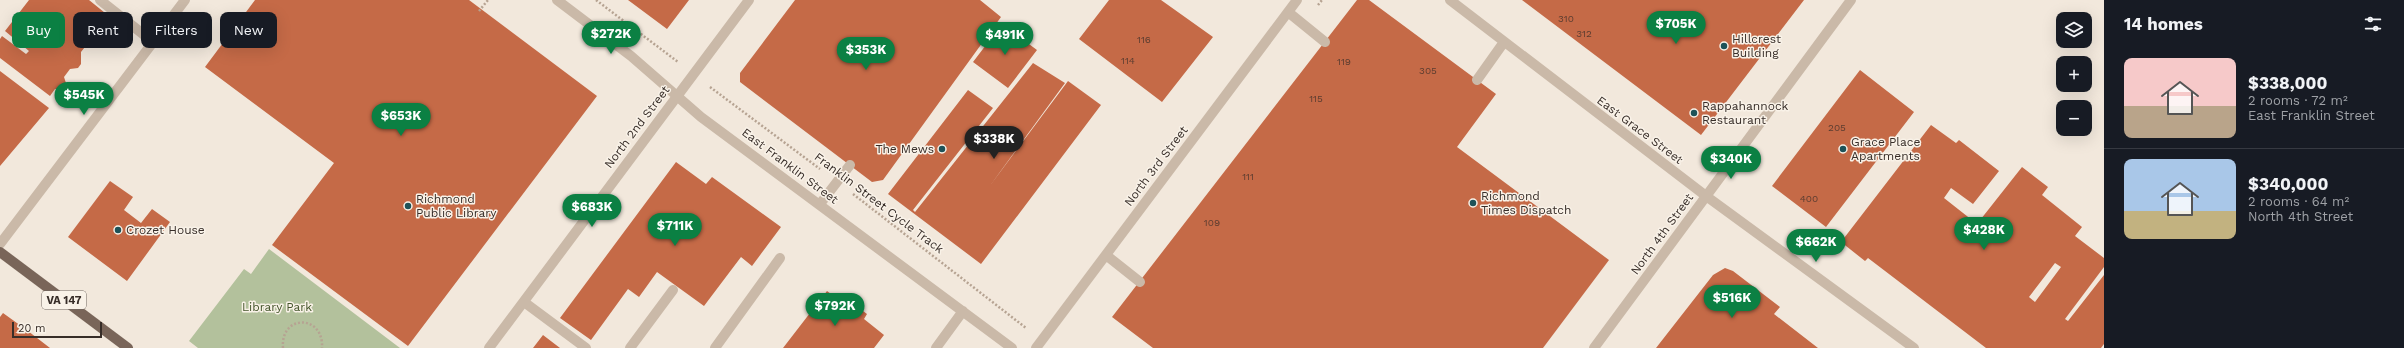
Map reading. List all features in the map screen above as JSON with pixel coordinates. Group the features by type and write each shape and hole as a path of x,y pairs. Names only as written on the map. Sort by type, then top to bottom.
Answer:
{"main road":[{"name":"VA 147","path":"0,252 128,348"}],"street":[{"path":"100,0 141,32"},
{"path":"176,12 185,0"},
{"name":"East Franklin Street","path":"557,0 631,56 701,117 1012,348"},
{"name":"North 2nd Street","path":"489,348 749,0"},
{"name":"North 3rd Street","path":"1036,348 1298,0"},
{"name":"East Grace Street","path":"1450,0 1706,196 1914,348"},
{"name":"North 4th Street","path":"1594,348 1851,0"},
{"path":"1288,12 1325,42"},
{"path":"1477,80 1504,42"},
{"path":"0,244 148,48"},
{"path":"820,204 850,165"},
{"path":"1106,255 1140,282"},
{"path":"715,348 780,258"},
{"path":"630,348 673,290"},
{"path":"524,302 586,348"},
{"path":"936,348 963,312"}],"path":[{"path":"479,11 488,0"},
{"name":"Franklin Street Cycle Track","path":"596,0 837,182 1042,340"},
{"path":"283,348 282,339 287,328 297,322 309,323 318,329 323,338 322,348"}],"green space":[{"name":"Library Park","path":"269,249 400,348 198,348 189,341 244,269 251,274"}],"building":[{"path":"29,0 89,0 104,12 73,12 73,48 84,48 81,52 81,64 78,68 70,69 64,77 66,83 62,89 55,89 50,96 0,58 0,39 2,36 12,44 12,48 18,48 26,54 29,51 25,48 65,48 65,12 20,12"},
{"name":"Richmond Public Library","path":"255,0 469,0 597,96 408,346 272,245 334,163 205,67 220,47 277,48 277,12 246,12"},
{"path":"628,0 689,0 667,29"},
{"path":"795,0 980,0 1001,17 883,180 872,182 740,82 740,73"},
{"path":"1109,0 1161,0 1213,37 1162,102 1079,39"},
{"path":"1357,0 1369,0 1496,94 1457,147 1609,260 1543,348 1153,348 1112,317"},
{"path":"1522,0 1804,0 1701,135"},
{"path":"12,22 12,37 5,31"},
{"path":"1002,24 1037,50 1008,88 973,62"},
{"path":"1033,63 1065,83 989,187 1068,81 1101,105 981,264 888,194 968,90 993,108 913,210 915,212"},
{"name":"Grace Place Apartments","path":"1860,70 1914,112 1826,227 1772,186"},
{"path":"0,71 49,108 0,166"},
{"path":"1931,125 1956,143 1959,140 1999,171 1973,204 1951,188 1944,198 1977,224 2022,167 2048,187 2042,195 2082,227 2075,236 2104,258 2104,267 2065,319 2068,321 2104,275 2104,344 2101,348 1986,348 1868,258 1865,261 1841,242","holes":["2055,263 2061,267 2035,302 2029,297"]},
{"path":"676,162 706,184 712,177 781,227 752,266 741,257 704,306 657,272 639,297 628,289 591,340 560,318"},
{"name":"Crozet House","path":"110,181 133,197 124,210 141,223 152,209 170,222 127,281 68,237"},
{"path":"1725,268 1733,271 1780,307 1774,314 1818,348 1656,348 1713,275"},
{"path":"827,291 847,306 851,302 867,314 864,319 884,335 874,348 783,348"},
{"path":"3,313 50,348 0,348 0,317"},
{"path":"543,335 560,348 533,348"}],"place":[{"name":"Hillcrest Building","path":"1724,46"},
{"name":"Rappahannock Restaurant","path":"1694,113"},
{"name":"The Mews","path":"942,149"},
{"name":"Grace Place Apartments","path":"1843,149"},
{"name":"Richmond Times Dispatch","path":"1473,203"},
{"name":"Richmond Public Library","path":"408,206"},
{"name":"Crozet House","path":"118,230"}]}
